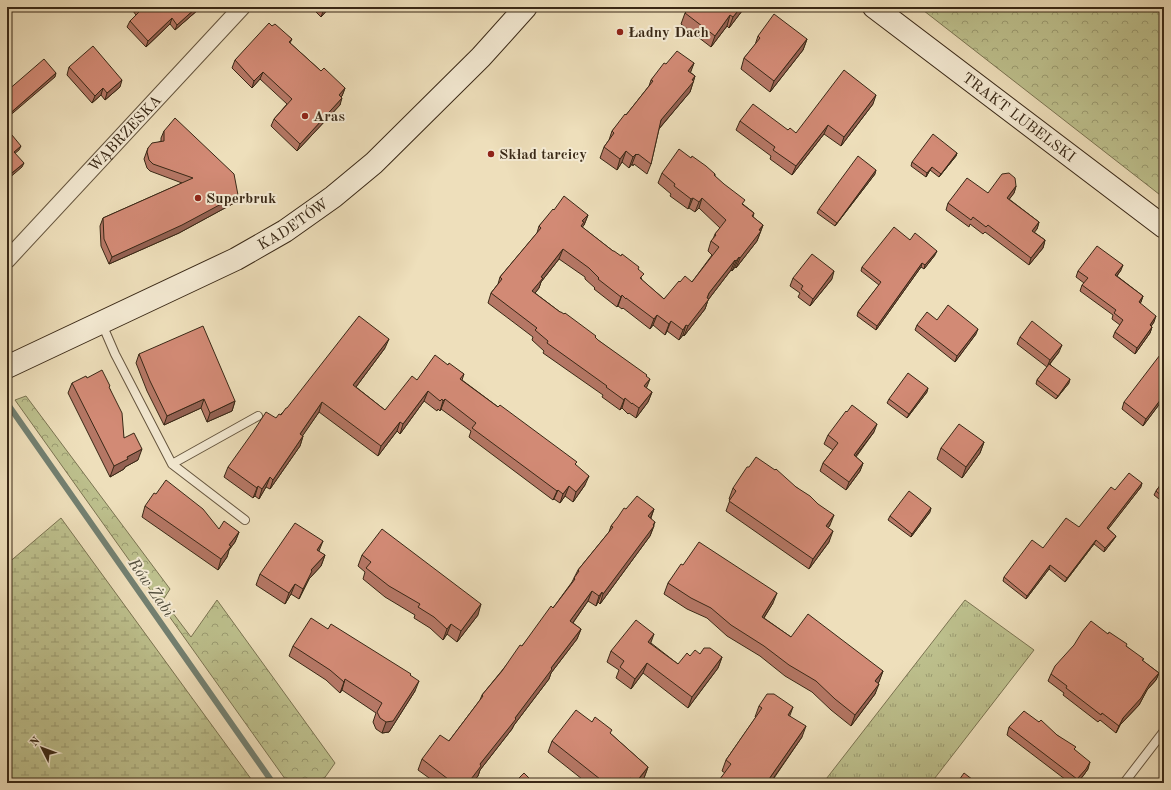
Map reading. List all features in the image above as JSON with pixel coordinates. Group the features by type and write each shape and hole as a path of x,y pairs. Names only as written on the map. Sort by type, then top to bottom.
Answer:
{"street":[{"name":"WĄBRZESKA","path":"7,260 242,7"},
{"name":"KADETÓW","path":"7,367 236,259 285,231 333,197 374,163 481,57 526,7"},
{"name":"TRAKT LUBELSKI","path":"874,7 1164,227"}],"lane":[{"path":"102,323 115,354 172,464 245,520"},
{"path":"172,464 258,416"},
{"path":"1124,783 1164,731"}],"green space":[{"path":"919,7 1164,7 1164,198"},
{"path":"26,396 170,589 163,600 191,637 217,600 335,763 321,783 288,783 15,400"},
{"path":"61,518 254,783 7,783 7,564"},
{"path":"965,600 1034,650 931,783 823,783"}],"building":[{"path":"136,7 197,7 177,25 172,18 148,41 130,21 140,11"},
{"path":"690,7 741,7 733,17 730,15 715,36 685,13"},
{"path":"774,14 807,39 774,81 744,58 760,38 758,36"},
{"path":"269,23 272,26 275,24 292,39 289,42 321,71 324,68 345,88 339,95 342,98 300,144 274,119 292,99 263,72 254,81 235,60"},
{"path":"93,46 122,80 107,93 103,88 95,96 69,67"},
{"path":"677,51 694,63 688,71 695,76 692,80 694,81 661,120 651,164 638,154 633,157 626,151 620,159 604,147 614,133 612,131 653,81 651,80 664,63 666,64"},
{"path":"44,59 56,73 7,116 7,91"},
{"path":"844,70 876,95 844,137 828,125 796,166 773,150 775,147 740,121 753,104 788,130 790,128 796,133"},
{"name":"Superbruk","path":"175,118 234,174 238,195 182,225 112,257 104,239 103,218 193,178 153,164 149,160 147,152 148,148 152,143 164,141 164,131"},
{"path":"7,129 21,146 14,152 24,163 7,177"},
{"path":"933,134 957,153 941,174 932,167 927,173 912,162"},
{"path":"679,149 691,158 692,156 706,166 724,184 745,200 742,204 754,213 752,216 763,225 759,230 761,231 740,258 739,257 736,261 735,260 709,293 707,298 709,299 688,326 686,325 683,330 671,321 669,324 657,315 654,319 622,295 621,297 598,279 599,278 589,268 563,249 532,291 560,312 565,313 596,336 595,337 598,340 647,375 646,376 650,379 644,386 652,392 639,408 625,398 624,400 547,343 548,341 535,330 537,328 491,293 502,279 500,277 541,228 539,226 553,209 554,210 564,196 588,215 582,221 584,222 581,226 613,251 621,256 622,254 639,267 638,269 644,274 640,278 664,299 685,276 692,282 719,247 711,241 726,220 702,198 699,202 693,198 691,199 674,186 675,184 662,173"},
{"path":"858,156 876,170 837,223 819,209"},
{"path":"1009,173 1015,178 1016,186 1007,198 1039,222 1032,231 1045,240 1031,258 988,225 986,227 973,217 971,220 948,203 967,178 988,193 1002,174"},
{"path":"894,227 910,240 915,233 937,251 925,265 922,263 877,326 858,312 881,282 862,267"},
{"path":"1097,246 1123,265 1115,275 1143,296 1139,302 1156,316 1150,325 1152,327 1137,348 1115,332 1123,320 1114,313 1116,310 1082,285 1088,278 1078,271"},
{"path":"812,254 834,271 813,299 801,289 803,286 793,278"},
{"path":"948,305 978,329 957,356 917,325 927,312 937,320"},
{"path":"359,316 389,339 353,385 385,410 412,376 417,380 435,355 448,365 449,363 464,374 460,379 498,407 500,405 577,462 575,464 589,476 576,492 569,486 563,494 558,490 557,491 472,428 476,423 445,399 440,401 428,391 403,424 400,422 381,446 322,402 300,434 303,436 273,480 270,477 262,489 258,486 257,488 228,467 266,412 276,418 279,414 281,415"},
{"path":"1032,321 1062,345 1050,360 1020,337"},
{"path":"203,326 235,401 210,413 204,399 167,416 139,354"},
{"path":"1163,351 1164,395 1146,419 1124,402"},
{"path":"1049,364 1070,379 1058,396 1037,380"},
{"path":"102,370 122,413 124,438 134,433 142,449 127,457 128,459 114,466 72,383 86,376 87,378"},
{"path":"908,373 928,388 909,414 889,399"},
{"path":"852,405 877,424 854,455 863,463 849,482 823,463 838,443 828,435"},
{"path":"959,424 984,442 966,467 941,448"},
{"path":"756,457 775,470 776,469 796,487 834,515 826,526 833,531 813,559 729,501 736,491 733,488 747,467 749,467"},
{"path":"1129,473 1142,483 1107,528 1116,536 1105,548 1096,540 1067,578 1050,565 1027,596 1004,577 1032,540 1043,548 1066,518 1079,527 1111,487 1115,490"},
{"path":"166,480 203,509 219,529 224,521 239,532 221,559 145,506"},
{"path":"1164,480 1164,498 1156,491"},
{"path":"909,491 931,508 912,534 890,516"},
{"path":"637,496 654,509 648,516 655,522 653,525 654,526 603,594 602,592 599,596 592,591 570,621 581,629 551,668 552,669 515,718 516,719 480,764 481,766 468,783 444,783 448,779 422,759 440,735 449,741 520,645 522,646 551,606 553,608 575,579 574,578 579,571 578,570 613,527 611,526 624,508 626,509"},
{"path":"295,523 323,541 317,550 325,555 311,570 312,571 303,589 295,584 289,593 260,574"},
{"path":"382,529 481,604 461,631 451,624 447,629 434,617 418,607 420,604 389,586 366,568 371,562 362,555"},
{"path":"699,542 777,593 762,617 791,637 808,614 883,671 875,681 879,684 855,715 816,681 789,665 764,646 731,625 711,608 691,598 668,583"},
{"path":"311,618 328,629 331,624 411,674 410,675 419,681 393,721 386,722 380,718 377,712 382,703 345,679 344,682 330,670 293,646"},
{"path":"636,620 654,634 648,642 678,664 687,653 690,656 695,650 700,654 704,648 710,648 722,657 692,697 647,663 635,679 620,667 624,661 611,651"},
{"path":"1091,621 1108,634 1109,632 1127,644 1126,646 1144,659 1142,660 1159,673 1150,683 1141,698 1123,718 1119,726 1102,713 1101,715 1066,688 1067,686 1051,674 1055,666 1074,645"},
{"path":"767,694 774,694 793,707 788,715 806,726 769,779 772,781 771,783 726,783 720,779 731,764 726,760 762,708 759,706"},
{"path":"576,710 592,722 595,717 612,730 610,733 648,767 636,782 630,778 623,783 605,783 552,741"},
{"path":"1024,711 1039,722 1041,720 1057,735 1076,747 1074,749 1090,762 1077,779 1009,727"},
{"path":"524,773 534,783 514,783"},
{"path":"964,773 977,783 957,783"}],"waterway":[{"name":"Rów Żabi","path":"9,406 273,783"}],"place":[{"name":"Ładny Dach","path":"620,32"},
{"name":"Aras","path":"305,116"},
{"name":"Skład tarcicy","path":"491,154"},
{"name":"Superbruk","path":"198,198"}]}
